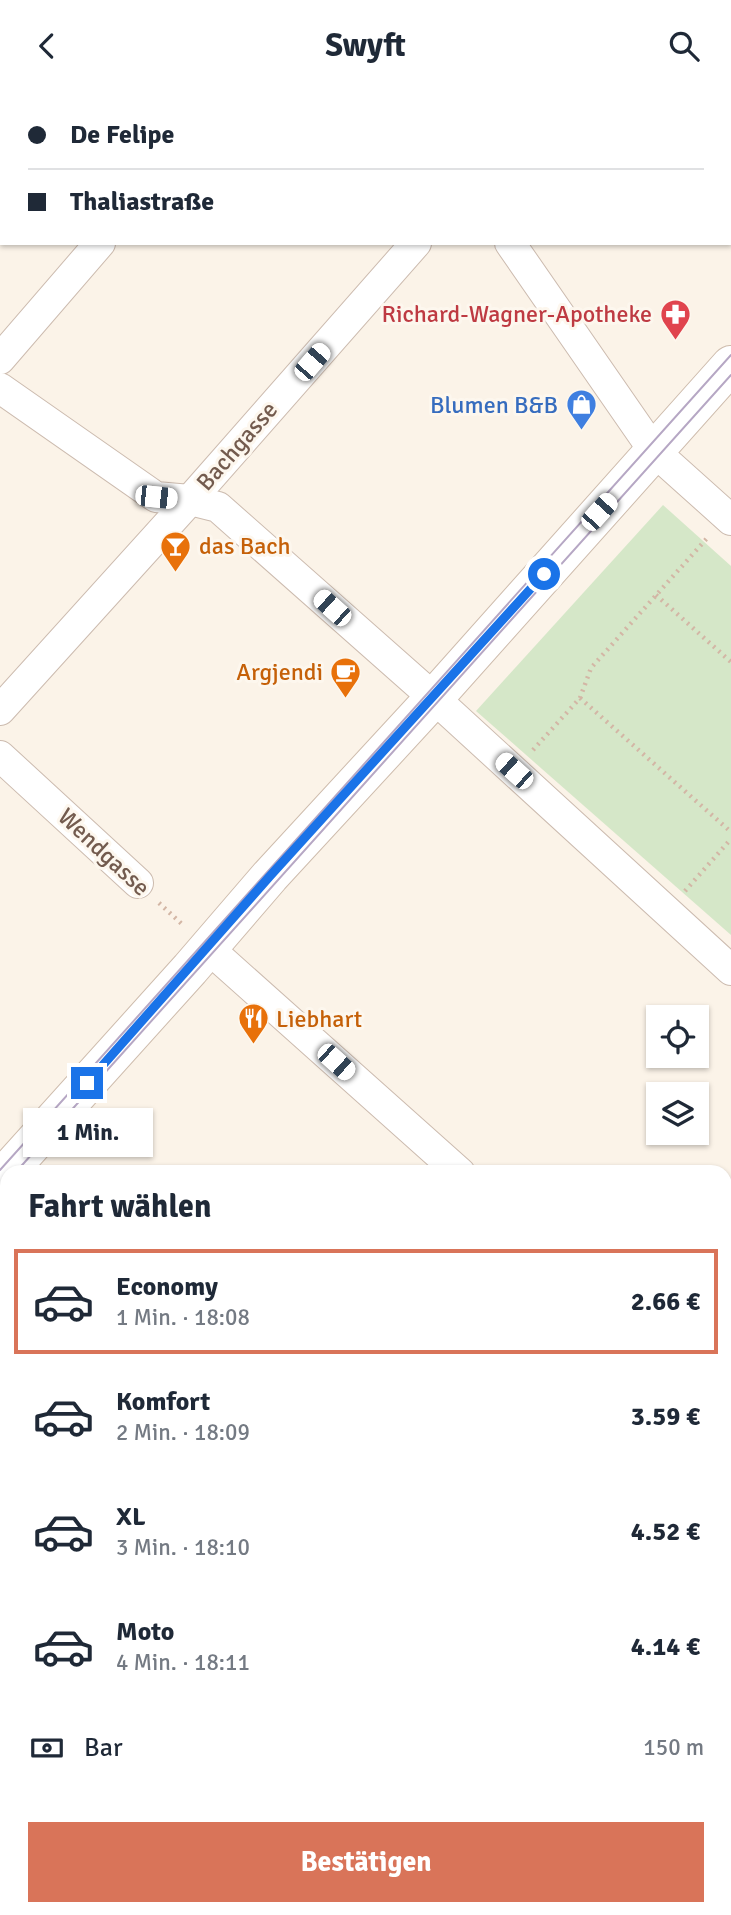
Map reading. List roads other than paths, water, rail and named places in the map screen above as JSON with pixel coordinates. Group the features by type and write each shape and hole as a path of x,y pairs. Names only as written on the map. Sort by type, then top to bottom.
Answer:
{"main road":[{"path":"13,1165 731,365"}],"street":[{"path":"0,359 98,245"},
{"name":"Bachgasse","path":"0,710 190,500 414,245"},
{"path":"511,245 654,451 729,518"},
{"path":"0,388 156,497 190,500 218,507 434,698 730,967"},
{"name":"Wendgasse","path":"0,756 138,883"},
{"path":"208,948 451,1165"}],"tram line":[{"path":"4,1165 731,355"},
{"path":"22,1165 731,375"}],"place":[{"name":"Richard-Wagner-Apotheke","path":"675,341"},
{"name":"Blumen B&B","path":"581,432"},
{"name":"das Bach","path":"176,573"},
{"name":"Argjendi","path":"346,699"},
{"name":"Liebhart","path":"253,1046"}]}
